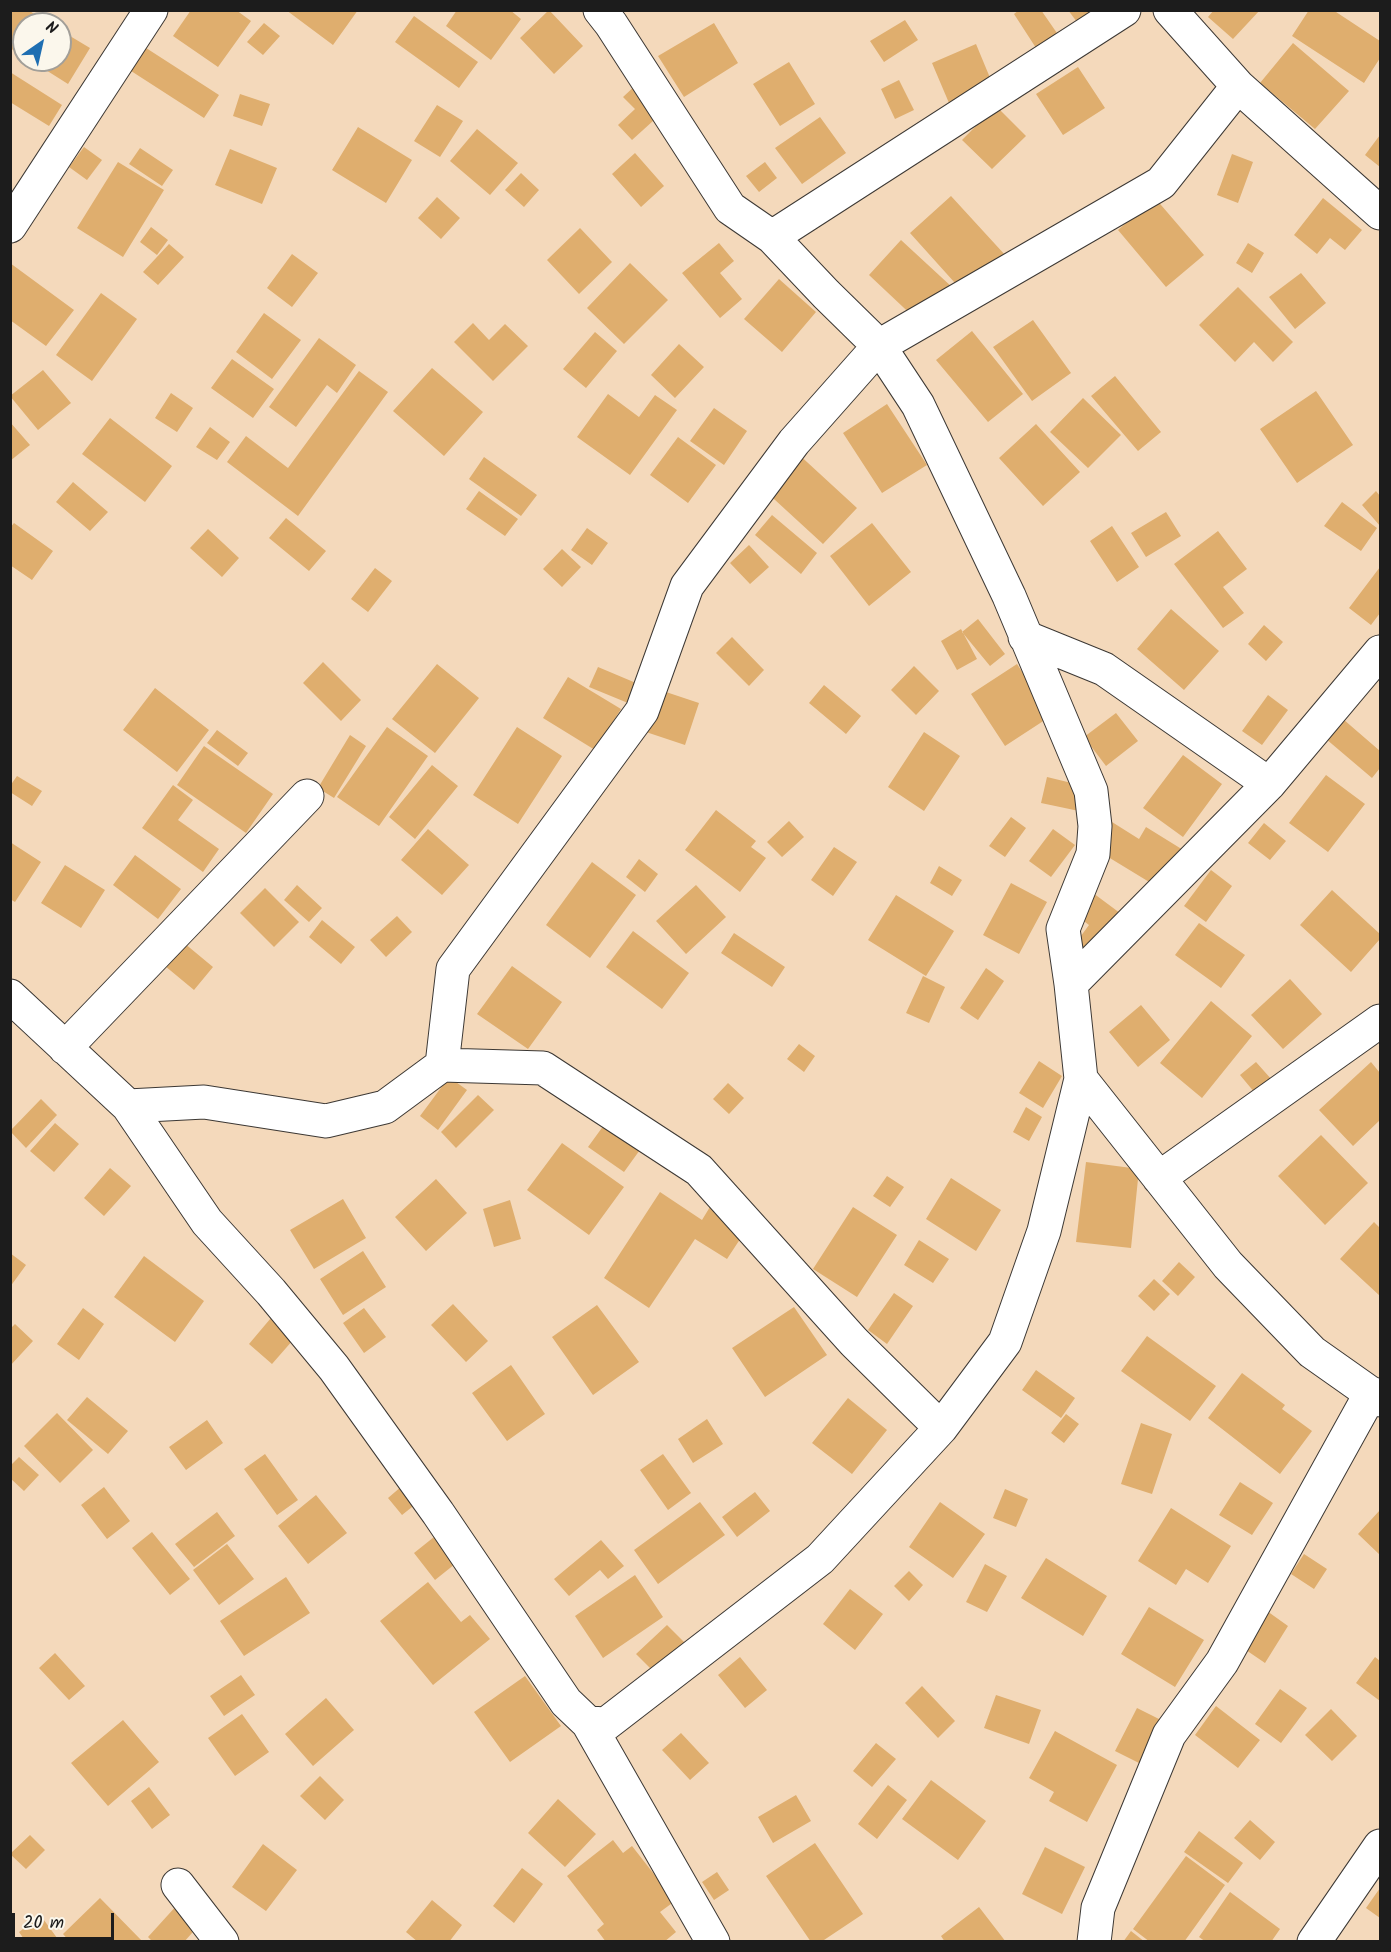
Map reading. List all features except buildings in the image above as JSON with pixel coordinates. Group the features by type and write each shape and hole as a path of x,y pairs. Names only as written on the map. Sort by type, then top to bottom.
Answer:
{"street":[{"path":"10,226 151,10"},
{"path":"772,237 1124,10"},
{"path":"1170,10 1238,87 1380,213"},
{"path":"588,1723 606,1724 820,1559 941,1428 1005,1342 1044,1231 1081,1079 1063,929 1093,854 1095,826 1090,791 1009,596 918,405 879,346 772,237 730,208 612,15"},
{"path":"442,1065 453,969 642,711 687,586 794,442 879,346 1161,183 1238,87"},
{"path":"1025,637 1104,669 1269,784"},
{"path":"1071,984 1269,784 1380,652"},
{"path":"65,1048 307,796"},
{"path":"10,996 128,1106 207,1222 271,1292 334,1368 438,1513 566,1702 588,1723 713,1941"},
{"path":"1159,1178 1380,1021"},
{"path":"128,1106 204,1102 326,1121 385,1107 442,1065 543,1068 699,1170 854,1342 941,1428"},
{"path":"1081,1079 1228,1265 1312,1352 1376,1397 1222,1662 1169,1735 1098,1908 1094,1941"},
{"path":"1314,1941 1380,1846"},
{"path":"178,1885 222,1941"}]}
